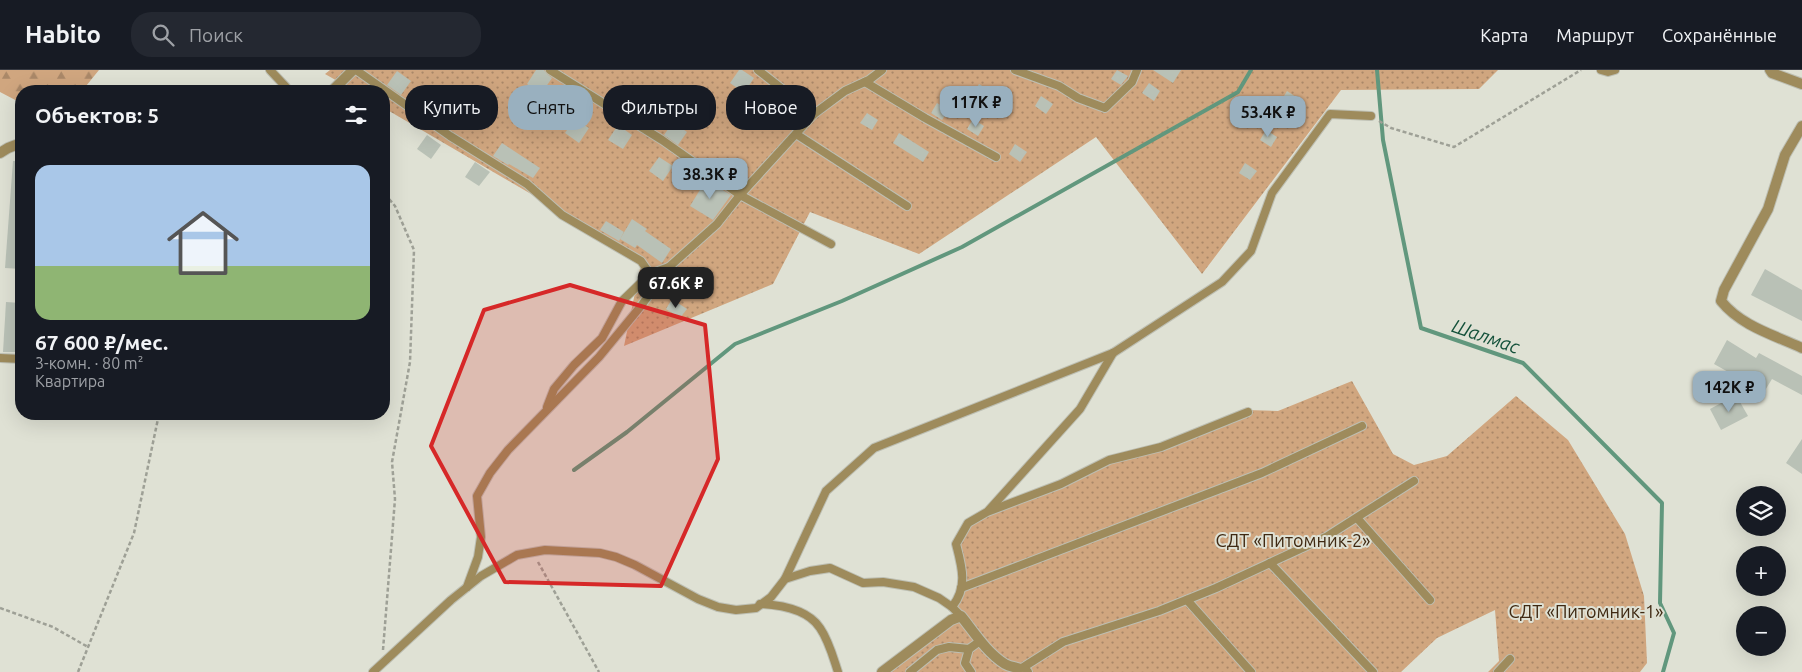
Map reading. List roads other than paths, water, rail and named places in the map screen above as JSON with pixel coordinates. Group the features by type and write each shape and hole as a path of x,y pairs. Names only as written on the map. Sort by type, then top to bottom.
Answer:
{"street":[{"path":"338,85 354,70"},
{"path":"1768,71 1802,84"},
{"path":"1802,126 1784,155 1768,209 1724,290 1721,301 1740,320 1802,348"},
{"path":"0,154 15,145"},
{"path":"882,672 951,620 961,616 980,641 1006,664 1025,670"}],"lane":[{"path":"270,70 284,85"},
{"path":"354,70 376,85"},
{"path":"550,70 662,140 740,195 831,244"},
{"path":"758,70 777,85"},
{"path":"816,113 845,91 865,82 882,70"},
{"path":"1015,70 1059,86 1078,98 1105,108 1132,82 1137,70"},
{"path":"1601,70 1608,72 1615,70"},
{"path":"865,82 996,157"},
{"path":"390,95 450,136 527,184 562,215 641,261 650,274"},
{"path":"373,672 451,600 481,576 517,555 533,552 545,550 600,553 635,564 698,599 718,607 736,610 756,608 771,597 785,579 826,491 874,448 1114,353 1222,282 1251,251 1272,194 1330,114 1371,116"},
{"path":"467,587 478,557 481,537 477,496 490,473 508,450 599,357 641,306 669,267 717,224 740,195 800,130"},
{"path":"796,134 908,206"},
{"path":"546,411 554,389 574,365 602,338 622,301 650,274 669,267"},
{"path":"987,512 1080,409 1114,353"},
{"path":"0,358 15,359"},
{"path":"952,607 960,597 961,588 962,567 956,544 968,523 987,512 1061,484 1109,460 1161,447 1248,412"},
{"path":"961,588 1262,473 1362,426"},
{"path":"1025,670 1063,642 1159,611 1326,538 1414,481"},
{"path":"1357,518 1430,600"},
{"path":"1270,562 1373,672"},
{"path":"785,579 830,568 863,583 883,582 914,587 938,598 952,607 961,616"},
{"path":"1186,600 1251,672"},
{"path":"760,604 775,604 788,608 806,616 819,627 828,641 838,672"},
{"path":"971,672 965,663 969,649 980,641"},
{"path":"910,672 937,650 949,647 969,649"},
{"path":"1498,672 1510,659"}],"waterway":[{"path":"574,470 627,432 735,344 842,301 962,247 1238,92 1251,70"},
{"name":"Шалмас","path":"1377,70 1383,140 1421,328 1523,363 1662,503 1660,603 1674,633 1663,672"}],"park label":[{"name":"СДТ «Питомник-2»","path":"1293,541"},
{"name":"СДТ «Питомник-1»","path":"1586,612"}]}
